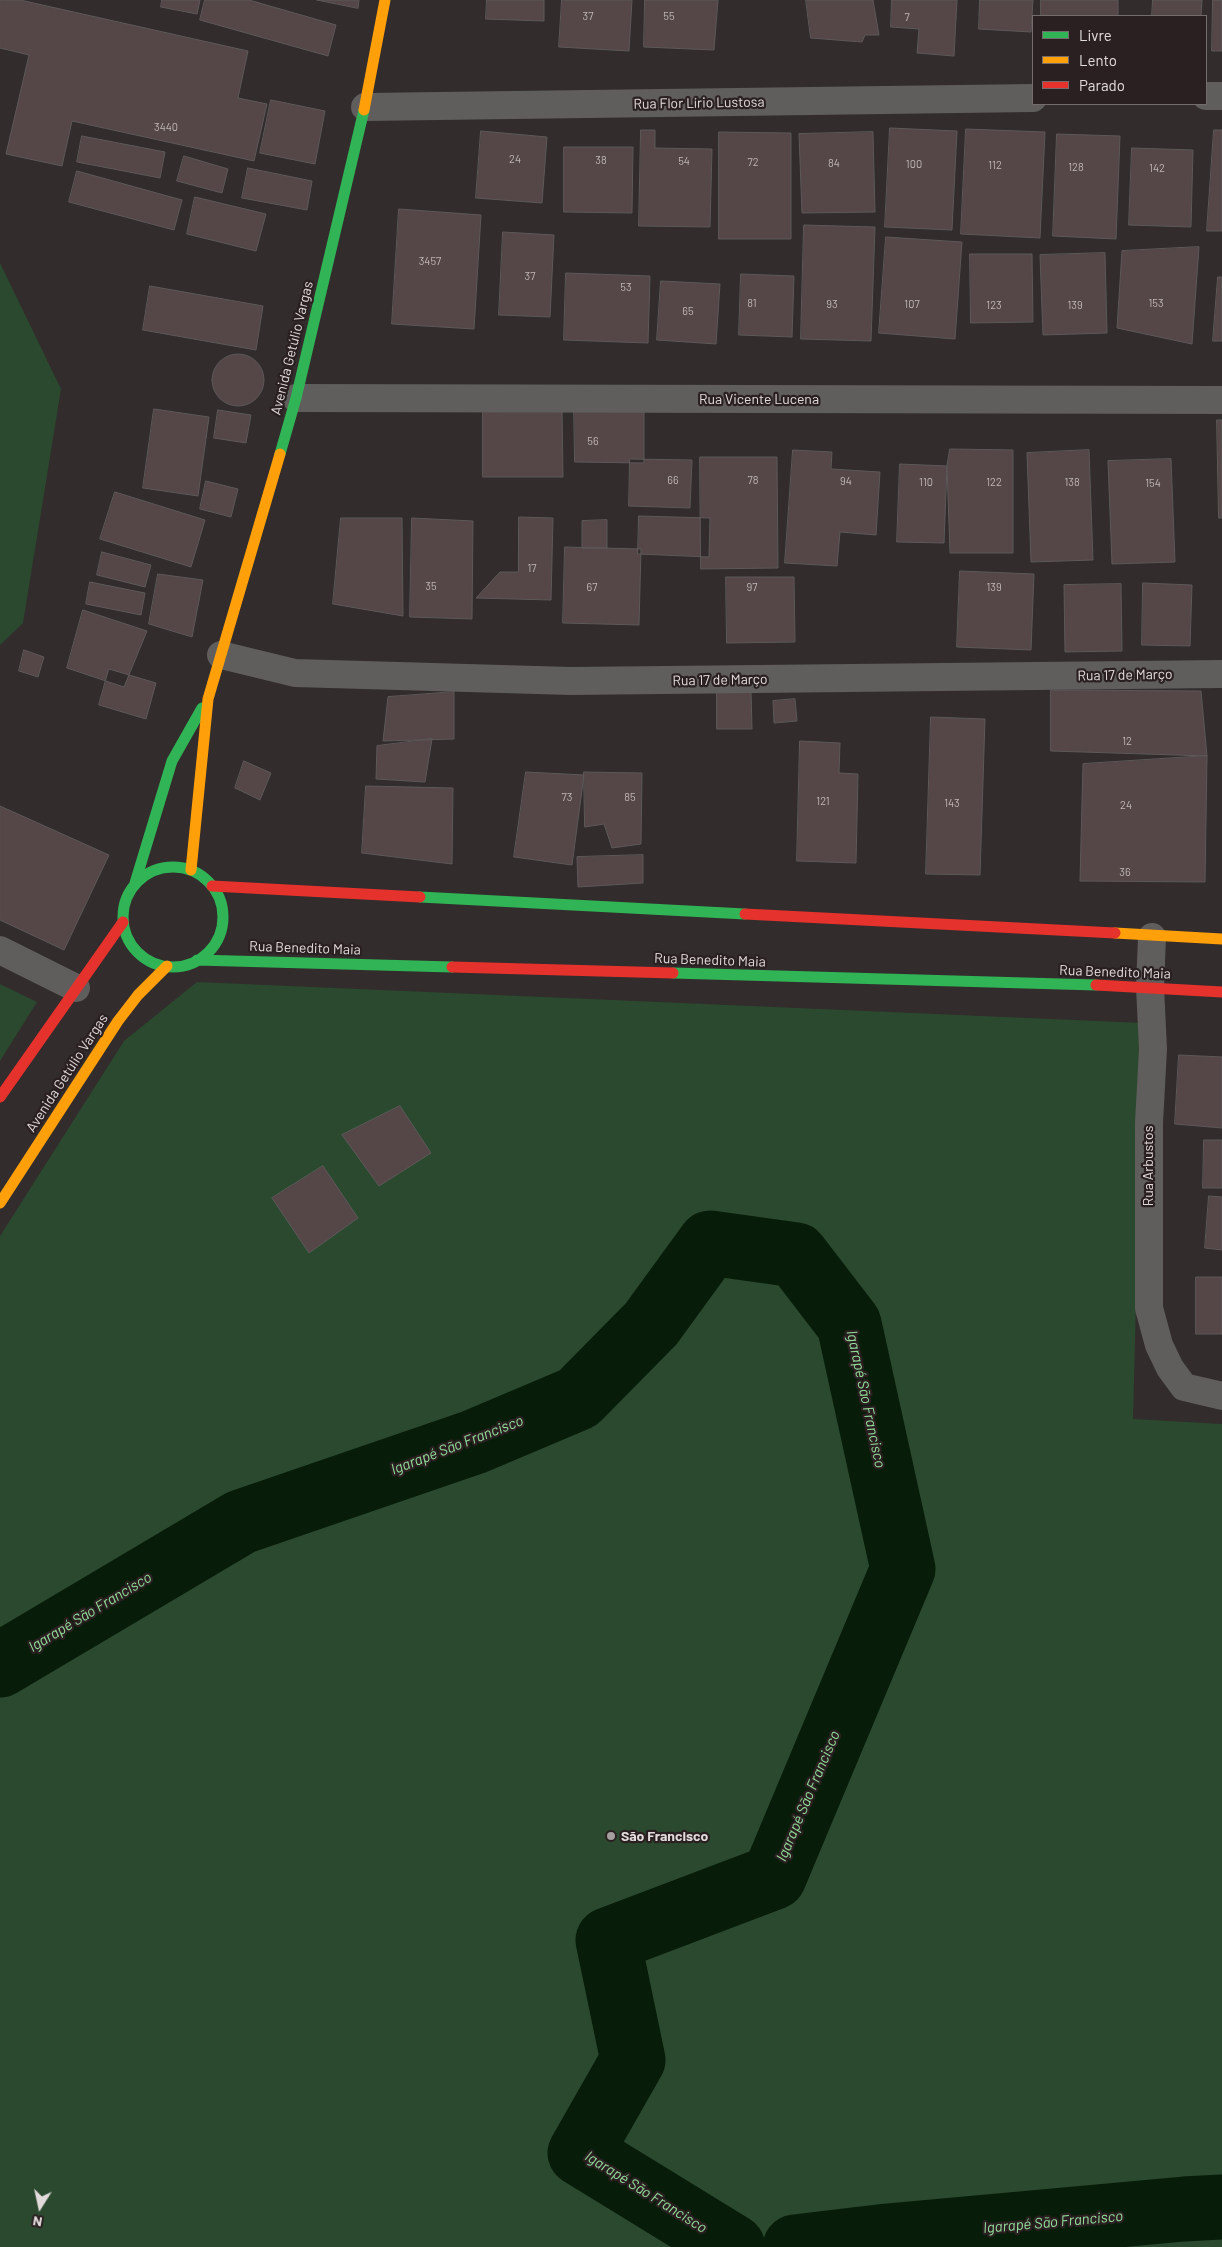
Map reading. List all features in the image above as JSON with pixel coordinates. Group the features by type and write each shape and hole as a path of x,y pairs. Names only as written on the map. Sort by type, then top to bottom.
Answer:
{"street":[{"name":"Avenida Getúlio Vargas","path":"191,870 208,699 296,398 365,107 385,0"},
{"path":"1207,96 1222,96"},
{"name":"Rua Flor Lírio Lustosa","path":"365,107 1032,98"},
{"name":"Rua Vicente Lucena","path":"296,398 1222,400"},
{"name":"Rua 17 de Março","path":"221,655 295,673 571,681 1222,674"},
{"name":"Avenida Getúlio Vargas","path":"135,883 172,761 187,731 208,699"},
{"path":"171,866 191,870 202,876 212,886 220,901 223,918 219,935 210,950 196,960 182,966 167,966 151,961 137,952 128,938 123,922 125,901 135,883 151,871 171,866"},
{"path":"212,886 1152,937 1222,939"},
{"path":"0,1097 123,922"},
{"name":"Rua Arbustos","path":"1152,937 1150,987 1153,1049 1148,1123 1149,1308 1159,1345 1170,1368 1184,1388 1222,1396"},
{"path":"0,950 76,988"},
{"name":"Rua Benedito Maia","path":"196,960 1150,987 1222,992"},
{"name":"Avenida Getúlio Vargas","path":"0,1203 118,1021 138,995 167,966"}],"green space":[{"path":"0,263 61,389 23,623 0,645"},
{"name":"São Francisco","path":"197,982 1143,1023 1133,1419 1222,1424 1222,2247 0,2247 0,1236 124,1041"},
{"path":"0,984 37,1002 0,1061"}],"building":[{"path":"0,0 20,0 248,51 238,98 267,104 254,161 72,121 62,166 6,154 29,55 0,48"},
{"path":"162,0 200,0 197,14 161,7"},
{"path":"205,0 249,0 336,25 328,56 200,20"},
{"path":"317,0 359,0 358,8"},
{"path":"487,0 544,0 544,21 486,19"},
{"path":"562,0 632,0 629,51 559,47"},
{"path":"645,0 718,0 714,50 644,47"},
{"path":"806,0 873,0 879,35 865,35 862,42 811,38"},
{"path":"892,0 957,0 954,56 917,53 919,29 891,27"},
{"path":"980,0 1033,0 1031,32 979,29"},
{"path":"1041,0 1118,0 1118,15 1041,15"},
{"path":"1153,0 1202,0 1201,15 1152,15"},
{"path":"1213,0 1222,0 1222,51 1212,51"},
{"path":"271,100 325,111 315,164 260,153"},
{"path":"890,128 957,131 952,230 885,227"},
{"path":"966,129 1045,132 1040,238 961,234"},
{"path":"641,130 655,130 655,148 712,149 710,227 639,226"},
{"path":"1214,130 1222,130 1222,231 1207,231"},
{"path":"481,131 547,137 542,203 476,198"},
{"path":"719,132 791,133 791,239 719,239"},
{"path":"873,132 875,212 802,213 799,134"},
{"path":"1057,134 1120,136 1116,239 1053,236"},
{"path":"82,136 165,152 160,178 77,162"},
{"path":"564,147 633,147 632,213 564,212"},
{"path":"1132,148 1193,150 1191,227 1129,225"},
{"path":"184,156 228,169 222,193 177,181"},
{"path":"248,168 312,181 307,210 242,198"},
{"path":"77,171 182,200 174,230 69,202"},
{"path":"195,197 266,214 256,251 187,234"},
{"path":"399,209 481,215 474,329 392,324"},
{"path":"804,225 875,227 871,341 801,339"},
{"path":"503,232 554,235 550,317 499,315"},
{"path":"886,237 962,242 955,339 879,333"},
{"path":"1199,247 1192,344 1117,328 1122,251"},
{"path":"1105,253 1107,333 1043,335 1040,255"},
{"path":"970,254 1032,254 1033,322 971,323"},
{"path":"566,273 650,276 648,343 564,340"},
{"path":"741,274 794,276 792,337 739,335"},
{"path":"1218,277 1222,277 1222,341 1213,341"},
{"path":"661,281 720,284 716,344 657,340"},
{"path":"150,286 263,306 256,350 143,330"},
{"path":"233,354 243,354 252,358 260,366 264,380 260,394 252,402 243,406 233,406 224,402 216,394 212,385 212,375 216,366 224,358"},
{"path":"574,405 644,406 644,463 575,462"},
{"path":"483,408 562,408 563,477 483,477"},
{"path":"154,409 209,417 198,496 143,488"},
{"path":"218,410 251,415 246,443 214,438"},
{"path":"1217,420 1222,420 1222,518 1219,518"},
{"path":"950,449 1013,450 1013,553 950,553 947,466"},
{"path":"793,450 832,452 831,469 880,472 876,535 840,532 837,566 785,563"},
{"path":"1089,450 1093,560 1031,562 1027,453"},
{"path":"700,457 777,457 778,568 701,569"},
{"path":"630,459 692,460 690,508 629,506"},
{"path":"1171,459 1175,562 1112,564 1108,461"},
{"path":"900,464 947,466 944,543 897,542"},
{"path":"206,481 238,489 231,517 200,509"},
{"path":"115,492 205,520 191,567 100,539"},
{"path":"639,516 710,518 709,557 638,554"},
{"path":"519,517 553,518 551,600 476,598 500,572 518,572"},
{"path":"341,518 402,518 403,616 333,604"},
{"path":"412,518 473,521 472,619 410,617"},
{"path":"607,520 607,548 582,548 582,521"},
{"path":"565,547 641,549 639,625 563,623"},
{"path":"102,552 151,565 145,587 97,575"},
{"path":"960,571 1034,574 1031,650 957,647"},
{"path":"158,574 203,580 192,637 149,624"},
{"path":"726,577 794,577 795,642 727,643"},
{"path":"90,582 145,593 141,615 86,604"},
{"path":"1143,583 1192,585 1190,646 1142,645"},
{"path":"1121,584 1122,651 1065,652 1064,585"},
{"path":"83,610 147,631 124,687 67,668"},
{"path":"24,650 44,657 38,677 19,671"},
{"path":"109,669 156,683 146,719 99,705"},
{"path":"1051,690 1201,691 1207,756 1051,751"},
{"path":"717,691 751,691 752,729 717,729"},
{"path":"454,692 454,739 383,741 388,697"},
{"path":"795,699 797,721 774,723 773,701"},
{"path":"931,717 985,719 980,875 926,874"},
{"path":"432,739 425,782 376,779 377,746"},
{"path":"800,741 840,743 839,773 858,774 856,863 797,861"},
{"path":"1207,756 1205,882 1080,881 1083,764"},
{"path":"244,761 271,773 260,800 235,788"},
{"path":"526,772 584,775 572,865 514,857"},
{"path":"584,772 642,773 641,844 612,848 604,824 585,827"},
{"path":"366,786 453,788 452,864 362,853"},
{"path":"0,806 109,855 64,950 0,920"},
{"path":"643,855 643,883 578,887 577,857"},
{"path":"1179,1055 1222,1057 1222,1128 1175,1124"},
{"path":"400,1106 431,1153 379,1186 342,1135"},
{"path":"1204,1140 1222,1140 1222,1188 1203,1188"},
{"path":"323,1166 358,1218 309,1253 272,1198"},
{"path":"1209,1196 1222,1197 1222,1250 1205,1248"},
{"path":"1196,1277 1222,1277 1222,1334 1196,1334"}],"waterway":[{"name":"Igarapé São Francisco","path":"0,1665 241,1522 474,1442 578,1398 651,1324 710,1243 796,1255 849,1324 903,1569 774,1877 608,1940 633,2060 580,2153 733,2247"},
{"name":"Igarapé São Francisco","path":"795,2247 887,2236 1222,2207"}],"traffic: fast":[{"path":"280,454 296,398 364,110"},
{"path":"135,883 172,761 202,708"},
{"path":"173,867 192,871 208,882 219,898 223,917 219,936 208,952 192,963 173,967 154,963 138,952 127,936 123,917 127,898 138,882 154,871 173,867"},
{"path":"420,897 745,914"},
{"path":"197,960 452,967"},
{"path":"673,973 1096,985"}],"traffic: slow":[{"path":"364,110 385,0"},
{"path":"191,870 208,699 280,454"},
{"path":"1115,933 1222,939"},
{"path":"0,1203 118,1021 138,995 167,966"}],"traffic: jam":[{"path":"212,886 420,897"},
{"path":"745,914 1115,933"},
{"path":"0,1097 123,922"},
{"path":"452,967 673,973"},
{"path":"1096,985 1222,992"}],"place":[{"name":"São Francisco","path":"611,1836"}]}
